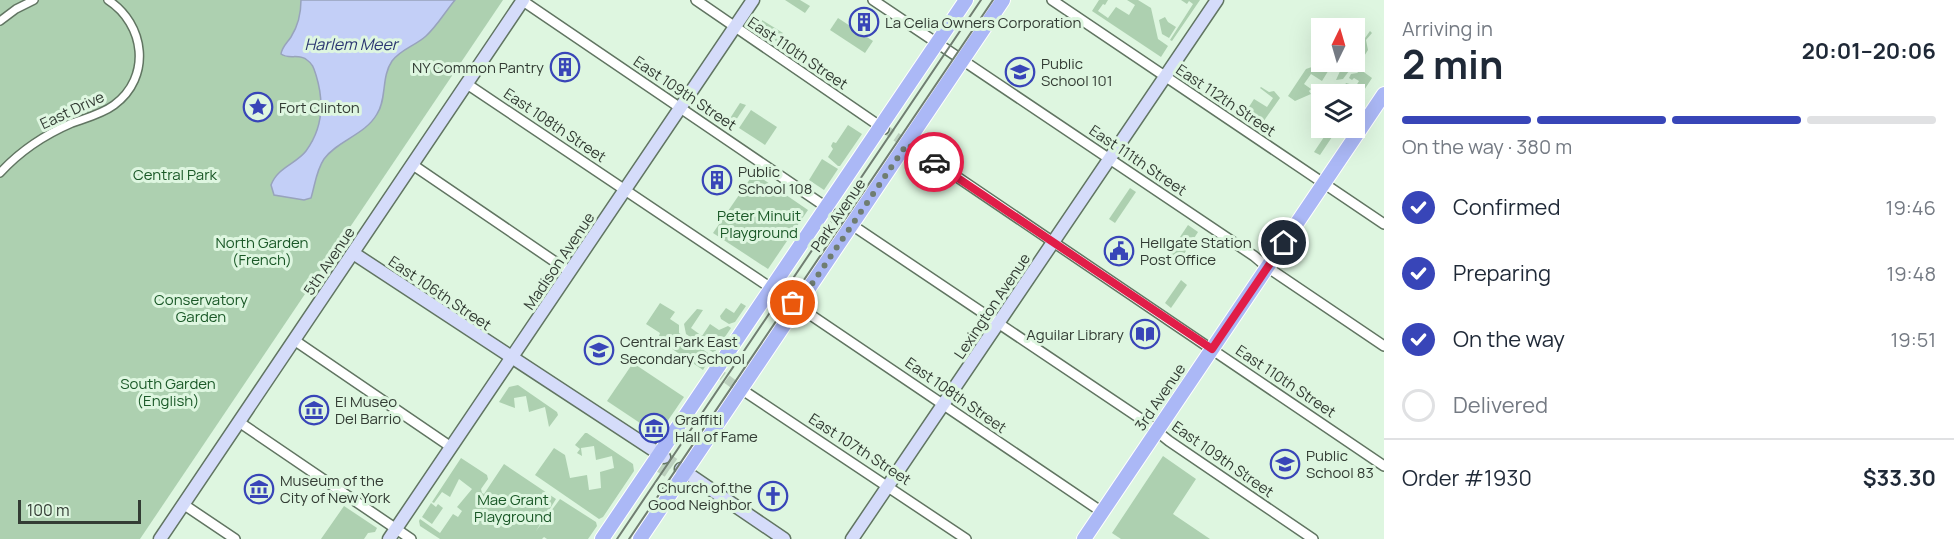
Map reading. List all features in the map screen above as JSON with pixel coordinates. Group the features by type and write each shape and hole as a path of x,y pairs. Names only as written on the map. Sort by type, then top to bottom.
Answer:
{"main road":[{"name":"Madison Avenue","path":"392,534 753,0"},
{"name":"Park Avenue","path":"602,539 659,460 829,209 966,0"},
{"name":"Park Avenue","path":"640,539 849,223 1003,0"},
{"name":"Lexington Avenue","path":"852,539 1217,0"},
{"name":"5th Avenue","path":"160,539 523,1"},
{"name":"3rd Avenue","path":"1084,539 1384,94"},
{"name":"East 106th Street","path":"352,253 511,358 524,364 659,460"},
{"path":"681,474 769,539"},
{"path":"681,474 784,539"}],"street":[{"path":"0,21 16,9 34,0"},
{"name":"East Drive","path":"0,173 41,139 114,106 130,88 139,65 138,40 125,14 108,0"},
{"name":"East 110th Street","path":"696,0 883,128"},
{"name":"East 111th Street","path":"873,0 1384,346"},
{"name":"East 112th Street","path":"1052,0 1384,224"},
{"name":"East 109th Street","path":"523,1 829,209"},
{"name":"East 108th Street","path":"467,84 773,290"},
{"name":"East 110th Street","path":"905,142 1384,466"},
{"path":"413,165 570,272"},
{"name":"East 109th Street","path":"849,223 1313,539"},
{"name":"East 108th Street","path":"795,304 1102,512"},
{"path":"294,340 451,447"},
{"name":"East 107th Street","path":"739,387 966,539"},
{"path":"239,422 392,534 411,539"},
{"path":"183,504 235,539"}],"green space":[{"name":"Central Park","path":"0,0 503,0 140,539 0,539"},
{"path":"785,0 800,0 810,6 805,13"},
{"path":"1099,0 1108,0 1098,11 1108,18 1116,7 1129,15 1135,5 1127,0 1138,0 1151,8 1158,39 1168,46 1161,57 1092,11"},
{"path":"1181,0 1200,0 1172,41 1170,40 1193,4 1189,1 1187,4"},
{"path":"1165,17 1176,27 1169,38 1162,34 1159,20"},
{"path":"759,18 783,33 777,42 754,26"},
{"path":"838,18 873,41 865,53 830,30"},
{"path":"1370,31 1372,33 1366,40 1368,50 1365,55 1365,38"},
{"path":"1311,67 1311,72 1328,72 1322,81 1311,74 1304,84 1311,89 1309,91 1311,94 1295,101 1288,96 1306,69"},
{"path":"1340,72 1348,72 1343,79 1336,80"},
{"path":"1364,72 1372,78 1365,89 1365,84 1357,84 1359,81 1349,78 1351,74"},
{"path":"1261,87 1269,92 1274,91 1280,98 1261,125 1234,106 1236,103 1247,110 1254,99 1267,107 1273,98"},
{"path":"740,103 746,105 732,126 727,123"},
{"path":"751,110 777,127 765,145 739,128"},
{"path":"848,125 862,134 838,166 828,157 833,149 831,146 833,142 836,143"},
{"path":"1323,138 1331,138 1320,155 1314,152"},
{"path":"822,159 838,169 824,190 809,180"},
{"name":"Peter Minuit Playground","path":"754,173 808,210 768,269 713,233"},
{"path":"1130,188 1136,192 1115,223 1109,219"},
{"path":"1188,225 1198,232 1177,265 1166,258"},
{"path":"1181,280 1187,285 1171,308 1165,303"},
{"path":"660,303 675,312 670,319 679,325 679,333 708,353 709,360 703,370 659,340 660,333 646,324"},
{"path":"741,303 746,306 735,322 729,324 721,319 720,316 726,308 734,313"},
{"path":"697,309 703,310 691,328 702,336 710,324 719,330 728,326 731,328 714,353 686,334 684,324"},
{"path":"633,363 684,397 658,435 607,401"},
{"path":"518,385 557,412 558,415 549,427 545,407 529,412 526,396 514,398 515,408 499,402 509,387"},
{"path":"585,433 633,464 634,471 603,517 599,519 535,475 554,448 565,455 570,478 587,475 589,490 601,488 600,472 614,468 612,456 596,460 594,446 581,448 582,456 577,453 580,449 575,445"},
{"path":"1163,456 1196,479 1173,514 1210,539 1121,539 1112,533"},
{"name":"Mae Grant Playground","path":"461,458 487,475 488,479 481,489 484,494 504,464 556,499 536,531 560,499 596,522 597,526 588,539 547,539 544,537 542,539 440,539 420,526 419,521 420,519 440,533 453,514 458,517 462,511 457,507 472,489 459,479 450,497 442,492 434,503 432,502"},
{"path":"431,503 443,508 432,524 422,517"},
{"path":"344,506 377,528 375,532 368,533 364,539 321,539"}],"water":[{"name":"Harlem Meer","path":"301,0 455,0 426,36 392,61 386,74 382,102 377,114 366,127 336,147 324,159 317,173 311,198 304,200 274,195 271,185 278,174 306,151 319,124 321,104 319,85 312,65 304,58 281,54 297,24"}],"tunnel":[{"path":"885,129 902,141"},
{"path":"831,210 847,221"},
{"path":"776,291 793,303"},
{"path":"716,371 736,386"},
{"path":"664,457 681,469"},
{"path":"658,465 676,477"}],"railway":[{"path":"617,539 981,0"},
{"path":"629,539 993,0"}],"way so far":[{"path":"793,303 797,306 907,144 934,162"}],"place":[{"name":"La Celia Owners Corporation","path":"864,22"},
{"name":"NY Common Pantry","path":"565,67"},
{"name":"Public School 101","path":"1020,72"},
{"name":"Fort Clinton","path":"258,107"},
{"name":"Public School 108","path":"717,180"},
{"name":"Hellgate Station Post Office","path":"1119,251"},
{"name":"Aguilar Library","path":"1145,334"},
{"name":"Central Park East Secondary School","path":"599,350"},
{"name":"El Museo Del Barrio","path":"314,410"},
{"name":"Graffiti Hall of Fame","path":"654,428"},
{"name":"Public School 83","path":"1285,464"},
{"name":"Museum of the City of New York","path":"259,489"},
{"name":"Church of the Good Neighbor","path":"773,496"}],"route":[{"path":"934,162 1212,349 1284,243"}],"park label":[{"name":"North Garden (French)","path":"262,250"},
{"name":"Conservatory Garden","path":"201,308"},
{"name":"South Garden (English)","path":"168,392"}]}
